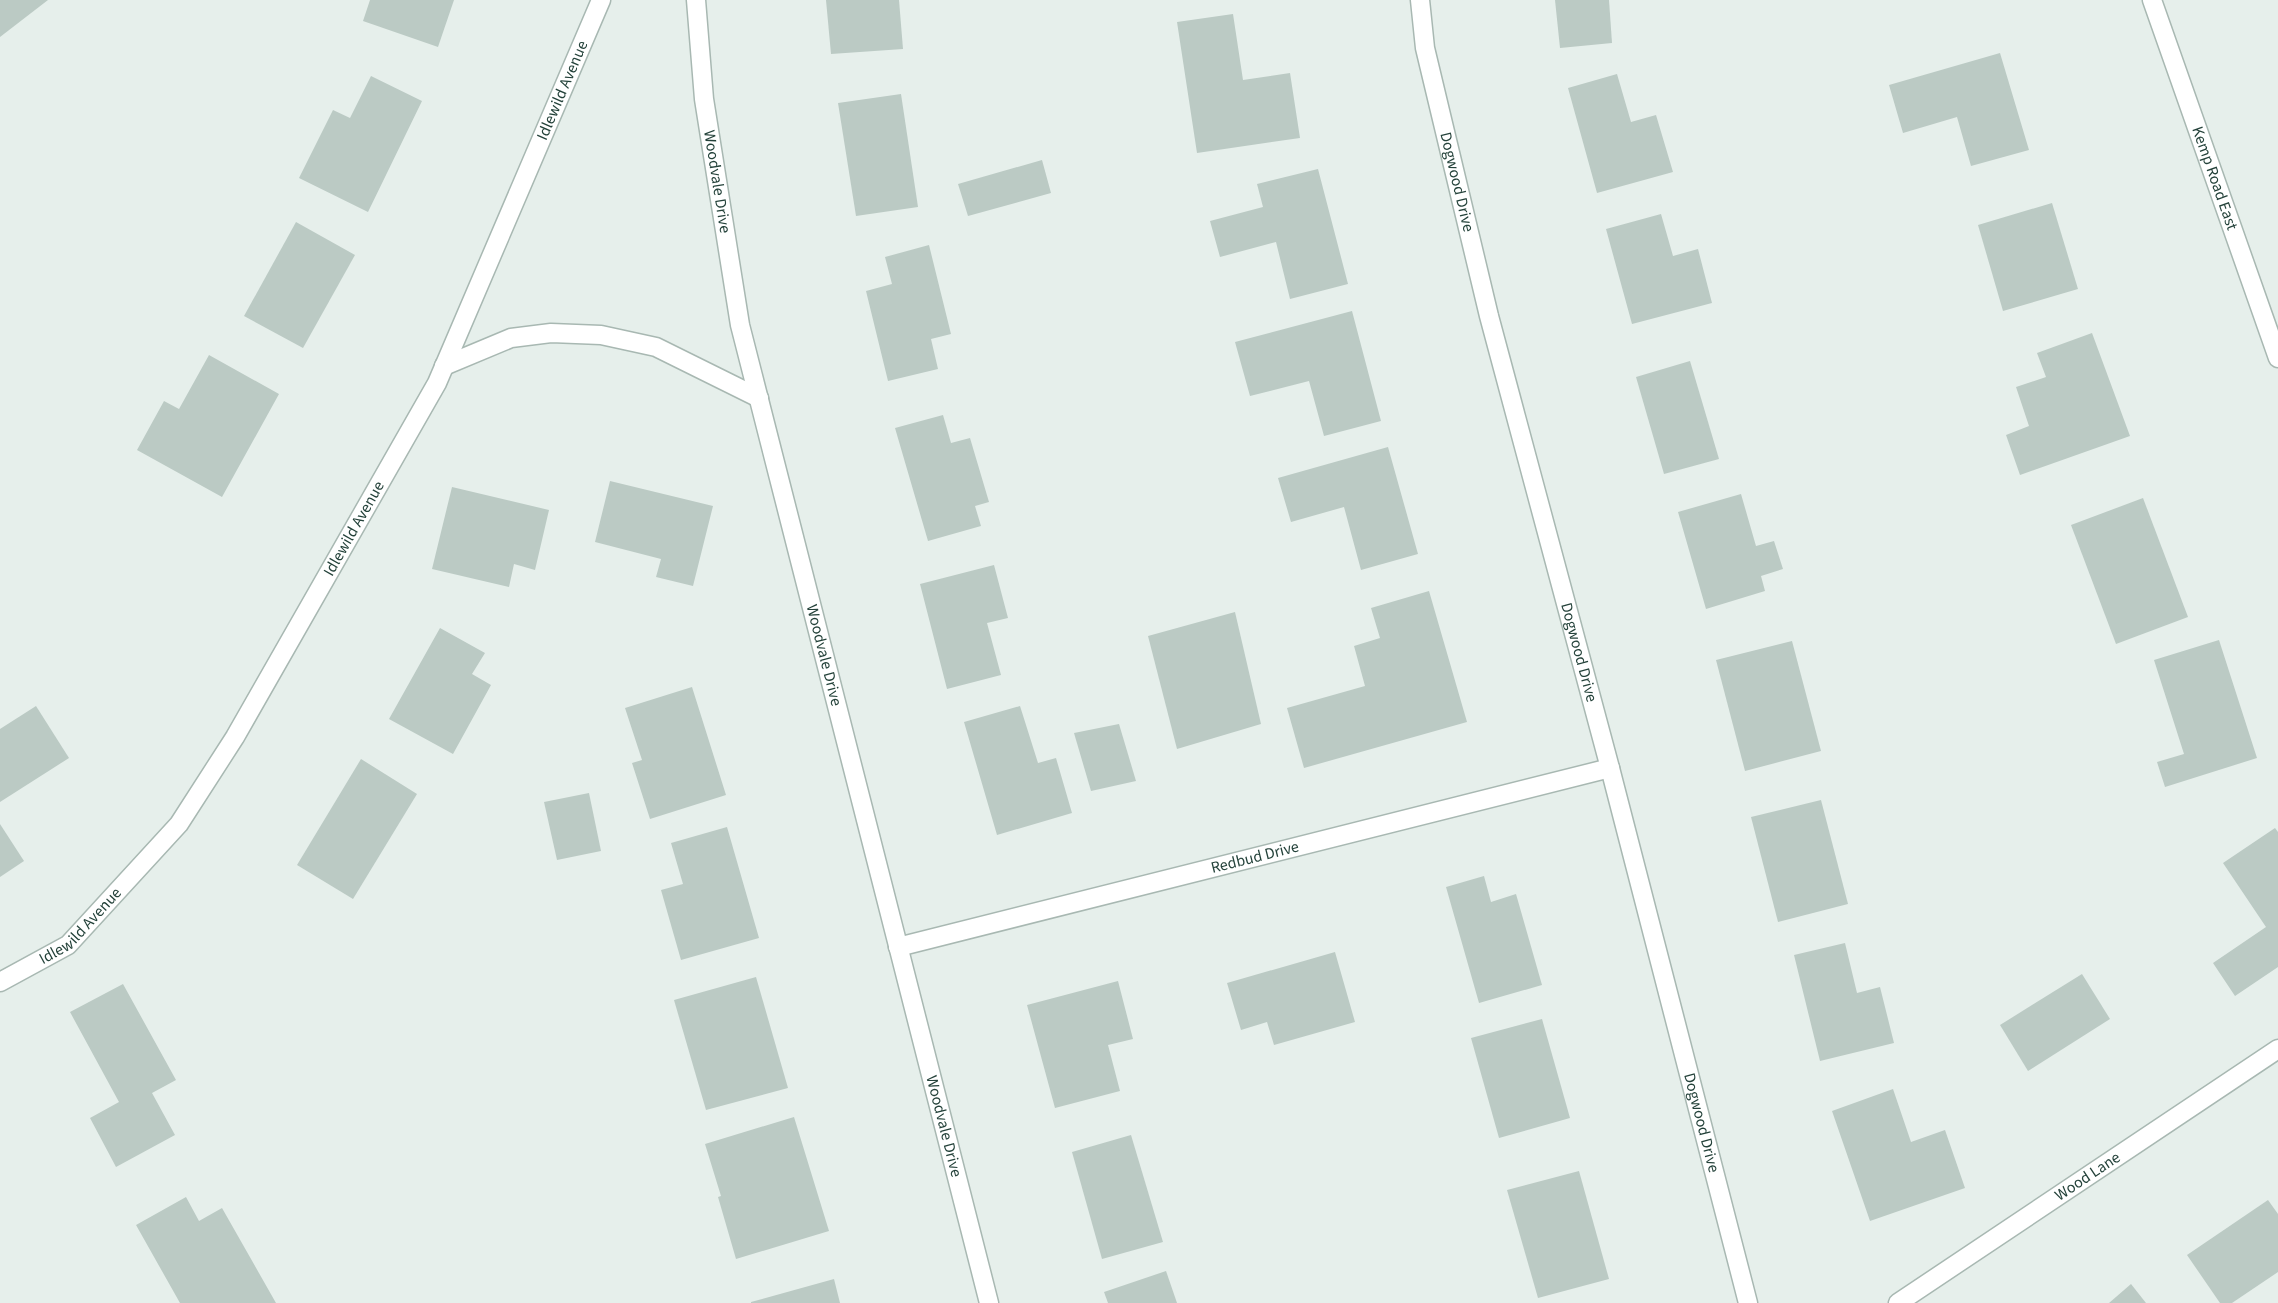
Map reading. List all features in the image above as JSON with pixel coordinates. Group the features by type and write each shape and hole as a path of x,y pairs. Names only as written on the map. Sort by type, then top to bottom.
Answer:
{"street":[{"name":"Idlewild Avenue","path":"0,982 68,945 178,824 235,737 437,383 601,0"},
{"name":"Woodvale Drive","path":"696,0 705,99 740,325 989,1303"},
{"name":"Dogwood Drive","path":"1420,0 1425,48 1489,316 1610,768 1748,1303"},
{"name":"Kemp Road East","path":"2152,0 2278,358"},
{"path":"444,366 511,338 551,333 601,335 656,347 759,398"},
{"name":"Redbud Drive","path":"898,947 1610,768"},
{"name":"Wood Lane","path":"1898,1303 2278,1049"}],"building":[{"path":"0,0 48,0 0,37"},
{"path":"370,0 454,0 438,47 363,21"},
{"path":"826,0 899,0 903,49 831,54"},
{"path":"1555,0 1609,0 1612,43 1560,48"},
{"path":"1233,14 1243,80 1290,73 1300,138 1197,153 1177,22"},
{"path":"2000,53 2029,150 1971,166 1957,117 1903,133 1889,85"},
{"path":"1617,74 1631,122 1656,115 1673,172 1597,193 1568,88"},
{"path":"371,76 422,101 368,212 299,178 333,110 350,118"},
{"path":"901,94 918,207 856,216 838,103"},
{"path":"1042,160 1051,193 968,216 958,184"},
{"path":"1318,169 1348,284 1290,299 1276,242 1220,257 1210,221 1263,207 1257,184"},
{"path":"2052,203 2078,289 2003,311 1978,225"},
{"path":"1661,214 1673,256 1698,249 1712,303 1632,324 1606,229"},
{"path":"296,222 355,255 303,348 244,316"},
{"path":"929,245 951,334 931,339 938,369 888,381 866,291 892,284 885,257"},
{"path":"1352,311 1381,421 1324,436 1309,381 1250,396 1235,342"},
{"path":"2092,333 2130,436 2020,475 2006,435 2029,426 2016,387 2046,377 2037,353"},
{"path":"209,355 279,394 222,497 137,450 164,401 179,409"},
{"path":"1690,361 1719,459 1664,474 1636,377"},
{"path":"943,415 951,443 970,438 989,502 975,506 981,526 928,541 895,428"},
{"path":"1388,447 1418,554 1361,570 1344,507 1291,522 1278,478"},
{"path":"610,481 713,506 693,586 656,577 661,559 595,542"},
{"path":"452,487 549,510 535,570 514,564 509,587 432,569"},
{"path":"1741,494 1756,546 1774,541 1783,569 1761,576 1765,591 1706,609 1678,512"},
{"path":"2143,498 2188,617 2116,644 2071,525"},
{"path":"994,565 1008,618 987,623 1001,675 947,689 920,584"},
{"path":"1429,591 1467,722 1304,768 1287,708 1365,686 1354,646 1380,638 1371,608"},
{"path":"1235,612 1261,724 1177,749 1148,636"},
{"path":"440,628 485,653 472,674 491,685 453,754 389,719"},
{"path":"2219,640 2257,758 2165,787 2157,762 2184,754 2154,660"},
{"path":"1792,641 1821,751 1745,771 1716,660"},
{"path":"692,687 726,795 650,819 632,763 642,760 625,708"},
{"path":"36,706 69,758 0,802 0,729"},
{"path":"1020,706 1038,763 1056,758 1072,813 997,835 964,722"},
{"path":"1119,724 1136,781 1091,791 1074,733"},
{"path":"361,759 417,794 353,899 297,865"},
{"path":"589,793 601,851 557,860 544,802"},
{"path":"1821,800 1848,904 1778,922 1751,817"},
{"path":"0,824 24,861 0,877"},
{"path":"727,827 759,938 681,960 661,890 683,884 671,843"},
{"path":"2275,828 2278,832 2278,967 2235,996 2213,963 2266,927 2223,863"},
{"path":"1484,876 1491,902 1516,894 1542,985 1479,1003 1446,887"},
{"path":"1845,943 1857,993 1880,987 1894,1043 1820,1061 1794,955"},
{"path":"1335,952 1355,1022 1274,1045 1267,1022 1241,1030 1227,983"},
{"path":"2082,974 2110,1019 2028,1071 2000,1025"},
{"path":"756,977 788,1088 706,1110 674,1000"},
{"path":"1118,981 1133,1039 1108,1045 1120,1091 1055,1108 1027,1005"},
{"path":"123,984 176,1080 152,1093 175,1135 116,1167 90,1118 119,1102 70,1012"},
{"path":"1542,1019 1570,1118 1499,1138 1471,1038"},
{"path":"1893,1089 1911,1142 1945,1130 1965,1188 1870,1221 1832,1111"},
{"path":"794,1117 829,1231 736,1259 718,1197 721,1196 705,1144"},
{"path":"1131,1135 1163,1242 1102,1259 1072,1152"},
{"path":"1579,1171 1609,1279 1538,1298 1507,1190"},
{"path":"186,1197 199,1221 222,1208 276,1303 180,1303 136,1225"},
{"path":"2268,1200 2278,1214 2278,1272 2232,1303 2220,1303 2187,1255"},
{"path":"1166,1271 1177,1303 1108,1303 1104,1292"},
{"path":"834,1279 840,1303 751,1303 751,1302"},
{"path":"2131,1284 2146,1303 2109,1303"}]}
